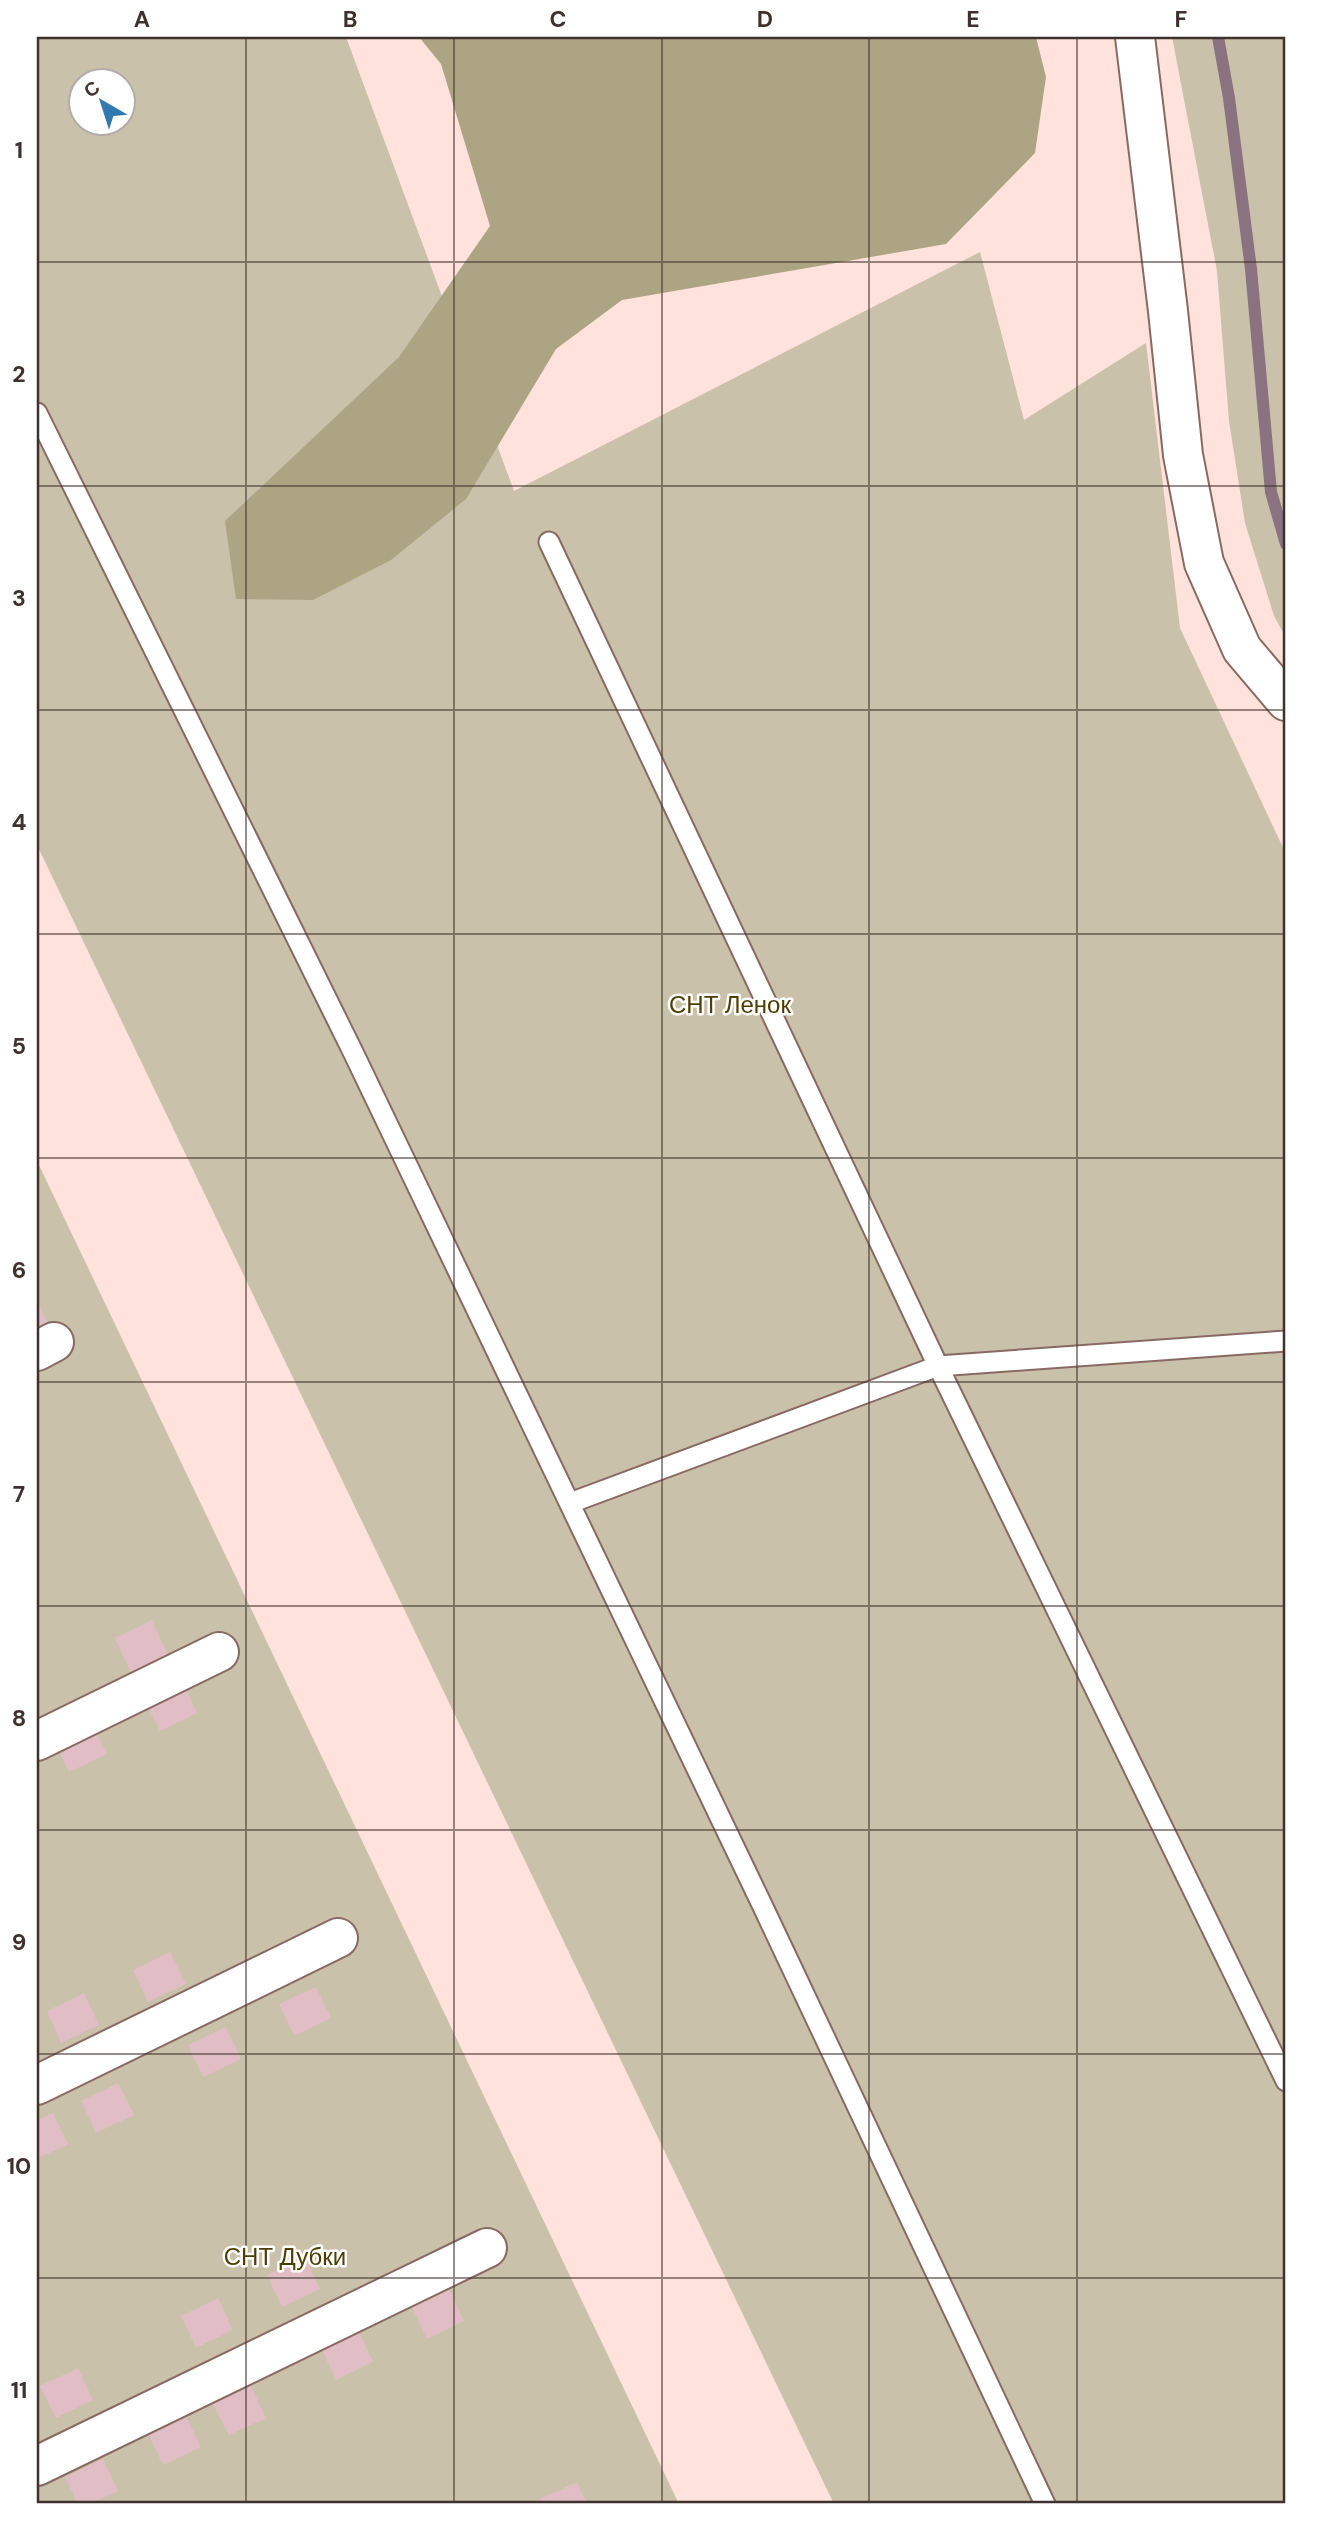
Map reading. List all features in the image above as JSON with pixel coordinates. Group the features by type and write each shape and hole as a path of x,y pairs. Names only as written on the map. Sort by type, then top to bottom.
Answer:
{"street":[{"path":"1135,37 1183,455 1204,563 1242,649 1286,701"},
{"path":"37,1741 219,1652"},
{"path":"37,2085 338,1938"},
{"path":"37,2466 487,2248"}],"lane":[{"path":"37,413 353,1052 765,1911 1045,2504"},
{"path":"549,542 938,1366 1286,2081"},
{"path":"570,1503 938,1366 1286,1341"}],"green space":[{"name":"СНТ Ленок","path":"37,37 346,37 514,491 980,252 1024,420 1146,343 1180,628 1286,854 1286,2504 834,2504 37,845"},
{"path":"1172,37 1286,37 1286,638 1274,616 1245,523 1229,421 1217,271"},
{"name":"СНТ Дубки","path":"37,1161 679,2504 37,2504"}],"shaded area":[{"path":"419,37 1036,37 1046,77 1035,153 946,244 622,300 556,349 466,499 391,560 313,600 236,599 225,521 399,357 490,226 441,64"}],"building":[{"path":"37,1301 50,1328 37,1334"},
{"path":"152,1620 169,1658 132,1675 115,1638"},
{"path":"182,1681 197,1713 160,1731 144,1699"},
{"path":"91,1722 107,1754 69,1772 54,1740"},
{"path":"170,1952 186,1984 148,2002 133,1970"},
{"path":"316,1987 331,2018 294,2036 279,2004"},
{"path":"84,1993 99,2025 61,2043 47,2011"},
{"path":"226,2027 241,2059 203,2077 188,2045"},
{"path":"118,2083 134,2115 96,2133 81,2101"},
{"path":"53,2113 68,2144 37,2159 37,2120"},
{"path":"305,2257 320,2289 282,2307 267,2275"},
{"path":"449,2289 464,2321 427,2339 412,2307"},
{"path":"218,2298 233,2330 196,2348 181,2316"},
{"path":"358,2330 373,2362 336,2380 321,2348"},
{"path":"78,2368 93,2400 56,2418 40,2386"},
{"path":"251,2386 266,2418 229,2435 213,2404"},
{"path":"186,2416 201,2447 163,2465 148,2433"},
{"path":"103,2459 118,2491 89,2504 78,2504 65,2477"},
{"path":"577,2482 587,2504 542,2504 540,2499"}],"waterway":[{"path":"1218,37 1229,98 1251,269 1271,492 1286,544"}]}
